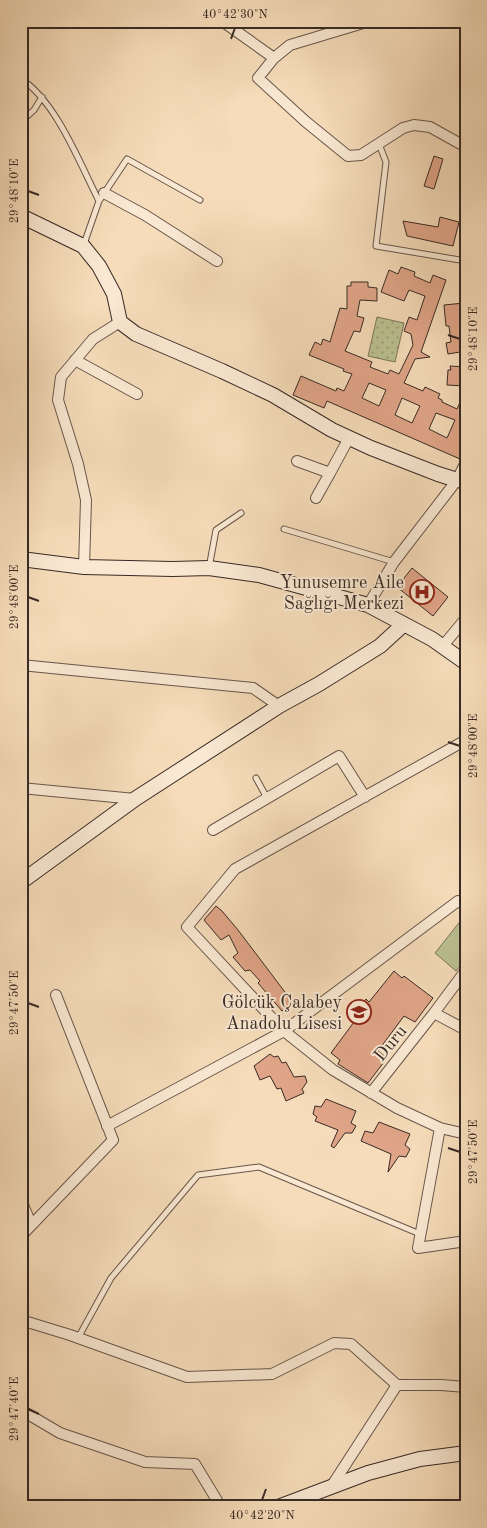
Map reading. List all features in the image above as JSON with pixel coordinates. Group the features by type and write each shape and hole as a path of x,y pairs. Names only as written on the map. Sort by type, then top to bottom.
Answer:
{"street":[{"path":"222,21 274,58"},
{"path":"370,21 290,45 274,58 258,78 348,156 361,155 403,128 414,125 430,127 466,147"},
{"path":"102,197 145,215 217,261"},
{"path":"21,216 83,246 98,266 114,294 120,322 136,334 213,366 273,395 332,430 371,448 462,481"},
{"path":"84,567 86,500 78,464 58,400 61,377 93,339 120,322"},
{"path":"75,360 137,394"},
{"path":"316,498 349,438"},
{"path":"297,461 330,473"},
{"path":"368,605 394,562 462,481 466,462"},
{"path":"21,559 84,567 209,568 259,574 368,605 432,639 466,663"},
{"path":"442,647 466,618"},
{"path":"21,882 135,799 279,706 319,684 380,646 404,624"},
{"path":"21,665 253,688 279,706"},
{"path":"466,740 235,869 188,927 284,1030 333,1070 397,1108 440,1128 466,1134"},
{"path":"214,830 339,756 365,796"},
{"path":"21,788 135,799"},
{"path":"107,1126 284,1030 458,901 466,906"},
{"name":"Duru","path":"371,1092 466,970"},
{"path":"21,1236 113,1140 56,995"},
{"path":"434,1013 466,1030"},
{"path":"440,1128 418,1248 466,1241"},
{"path":"21,1200 31,1224"},
{"path":"21,1320 187,1377 272,1374 334,1343 352,1344 397,1385 466,1387"},
{"path":"331,1487 397,1385"},
{"path":"21,1410 60,1433 145,1462 195,1464 222,1507"},
{"path":"278,1507 368,1473 420,1459 466,1453"}],"lane":[{"path":"21,79 33,86 55,114 102,197"},
{"path":"21,122 34,110 42,97"},
{"path":"379,144 386,162 376,246 466,261"},
{"path":"83,246 102,197 127,159 200,200"},
{"path":"209,568 216,530 241,513"},
{"path":"284,529 394,562"},
{"path":"256,778 268,798"},
{"path":"78,1338 111,1278 198,1175 259,1167 420,1234"}],"green space":[{"path":"377,317 404,323 395,362 368,356"},
{"path":"466,914 466,959 456,971 435,953"}],"building":[{"path":"434,156 443,159 434,189 424,186"},
{"path":"440,217 459,222 453,246 407,236 403,221 438,227"},
{"path":"401,267 415,272 414,276 430,283 433,275 446,280 421,352 430,357 415,359 404,383 423,391 425,387 440,394 438,398 442,402 457,409 466,389 466,437 462,446 466,447 466,453 460,459 327,401 324,408 293,395 301,376 336,391 337,388 344,391 352,374 309,355 315,342 321,345 323,339 330,342 340,308 347,309 347,286 351,286 351,282 368,282 368,287 377,288 377,301 360,300 357,316 364,318 360,332 354,331 345,351 372,362 370,367 388,374 390,370 399,374 413,345 411,334 404,331 409,317 417,320 425,296 409,290 404,301 381,292 389,270 398,274","holes":["369,383 386,390 379,406 362,398","402,398 420,406 412,423 395,415","436,413 455,420 447,438 429,429"]},
{"path":"464,303 464,310 466,309 466,351 448,354 446,343 451,342 449,326 446,326 444,305"},
{"path":"450,366 466,367 466,386 447,385 448,370 451,370"},
{"name":"Yunusemre Aile Sağlığı Merkezi","path":"412,568 448,597 433,616 397,587"},
{"path":"216,906 238,930 294,1004 282,1011 258,983 260,981 250,970 245,971 233,957 238,953 229,935 221,940 204,920"},
{"path":"394,971 402,978 404,976 433,998 415,1022 404,1016 378,1051 387,1058 368,1083 338,1064 340,1060 331,1053 354,1022 351,1020 366,999 369,1002"},
{"path":"270,1054 274,1057 278,1056 282,1063 286,1062 294,1077 305,1076 307,1082 302,1089 304,1093 286,1101 281,1088 277,1089 270,1076 260,1080 254,1066"},
{"path":"326,1099 356,1111 351,1123 356,1126 352,1133 345,1133 334,1148 331,1146 338,1130 315,1121 317,1117 313,1114 315,1106 321,1107"},
{"path":"379,1122 410,1134 405,1145 410,1149 406,1157 399,1156 388,1172 391,1154 361,1141 365,1131 373,1133"}],"place":[{"name":"Yunusemre Aile Sağlığı Merkezi","path":"422,592"},
{"name":"Gölcük Çalabey Anadolu Lisesi","path":"359,1012"}]}
